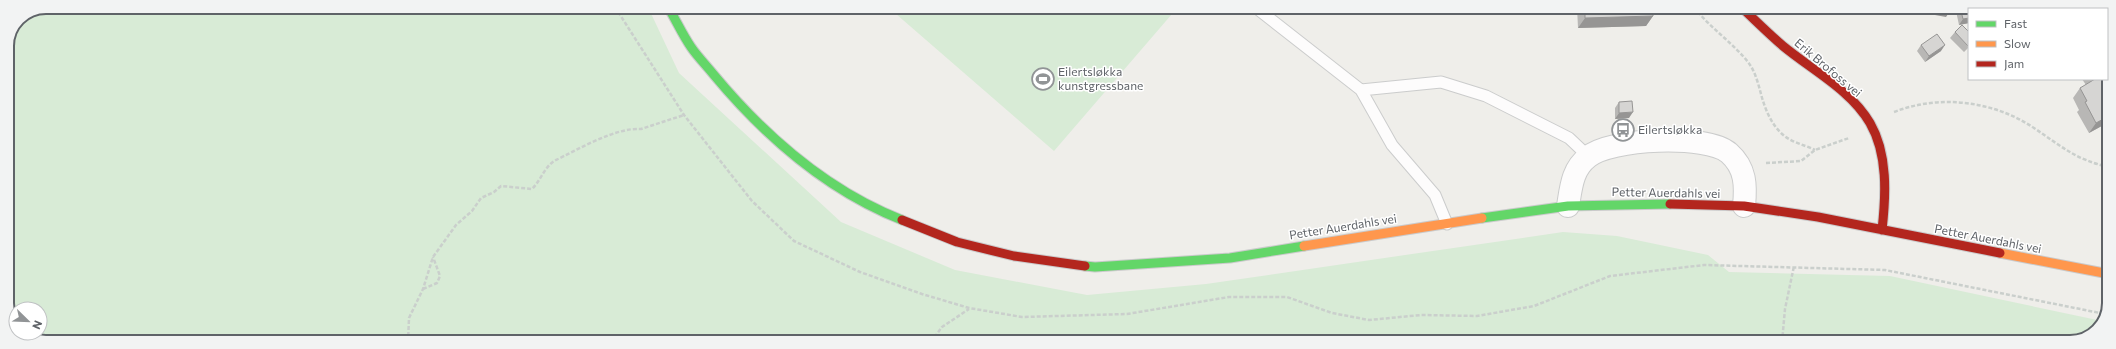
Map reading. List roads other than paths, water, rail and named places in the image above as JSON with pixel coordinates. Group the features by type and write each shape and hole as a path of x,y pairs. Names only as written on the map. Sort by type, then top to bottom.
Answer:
{"street":[{"name":"Petter Auerdahls vei","path":"672,14 691,47 730,93 791,153 837,187 886,214 958,242 1014,256 1095,267 1175,263 1230,258 1383,232 1568,206 1649,203 1744,206 1818,217 2102,273"},
{"name":"Erik Brofoss vei","path":"1748,14 1782,46 1843,94 1861,112 1869,123 1882,159 1886,189 1882,230"},
{"path":"1568,206 1572,177 1588,156 1611,146 1635,142 1692,141 1714,146 1728,152 1743,171 1746,186 1744,206"}],"lane":[{"path":"1264,14 1361,90 1392,145 1435,195 1447,224"},
{"path":"1361,90 1441,82 1486,96 1569,138 1588,156"}],"place":[{"name":"Eilertsløkka kunstgressbane","path":"1043,79"},
{"name":"Eilertsløkka","path":"1623,130"}]}
